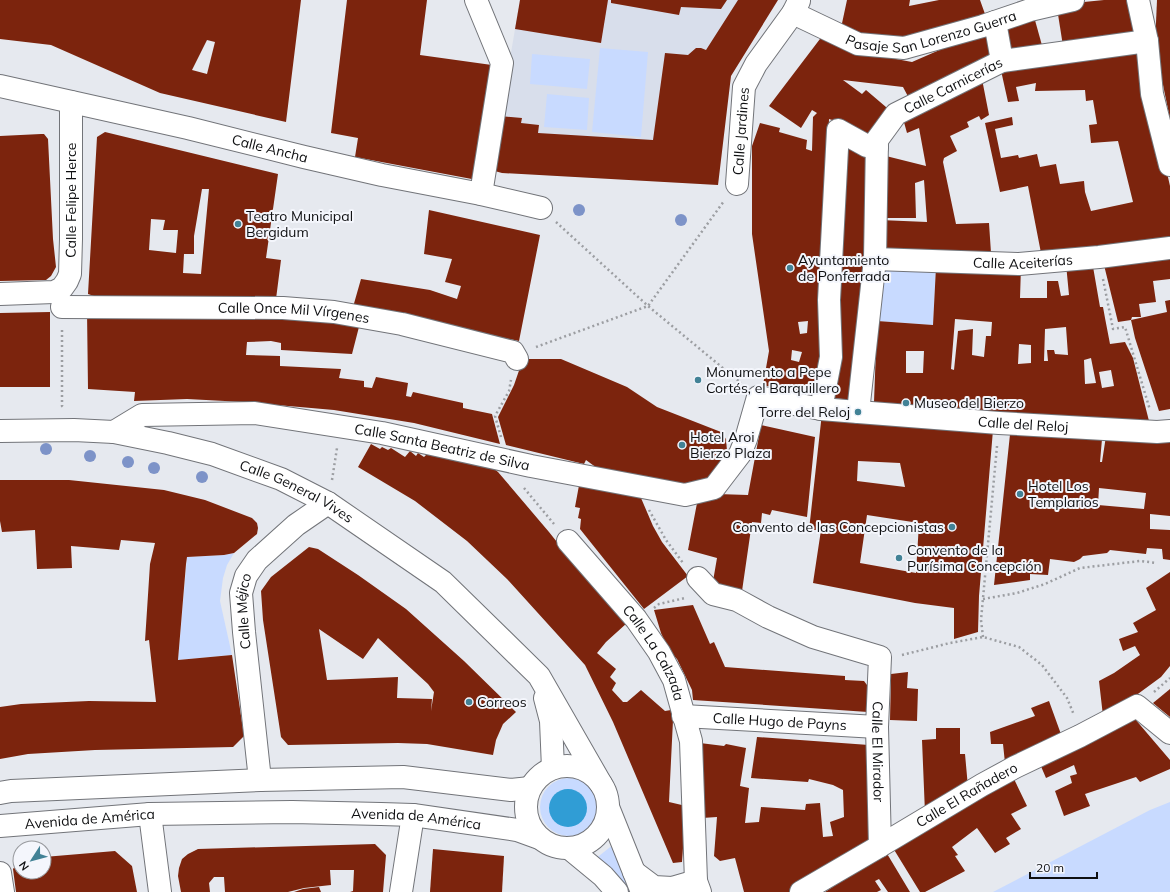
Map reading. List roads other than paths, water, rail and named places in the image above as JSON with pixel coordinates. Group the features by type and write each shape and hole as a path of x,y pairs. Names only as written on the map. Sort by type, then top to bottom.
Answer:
{"street":[{"path":"476,0 502,63 481,194"},
{"name":"Pasaje San Lorenzo Guerra","path":"796,6 858,44 904,48 995,22 1030,10 1074,0"},
{"path":"1138,0 1147,42 1152,94 1170,165"},
{"name":"Calle Jardines","path":"737,184 744,87 756,64 796,6"},
{"path":"995,22 1002,61"},
{"name":"Calle Carnicerías","path":"858,412 875,259 877,140 896,114 1002,61 1147,42"},
{"name":"Calle Ancha","path":"0,86 188,128 304,157 428,185 481,194 540,208"},
{"name":"Calle Felipe Herce","path":"58,300 62,288 70,274 71,102"},
{"path":"821,409 831,357 829,300 838,130 868,146 877,147"},
{"name":"Calle Aceiterías","path":"875,259 1019,264 1099,257 1170,248"},
{"name":"Calle Once Mil Vírgenes","path":"0,294 58,300 283,308 334,312 402,324 513,352 517,358"},
{"name":"Calle del Reloj","path":"758,397 821,409 999,423 1163,431"},
{"name":"Calle Santa Beatriz de Silva","path":"114,432 142,415 255,413 382,433 504,460 685,495 714,488 740,454 746,439 758,397"},
{"name":"Calle General Vives","path":"0,431 74,430 114,432 168,443 212,454 281,478 328,503 443,582 539,676 601,784"},
{"name":"Calle Méjico","path":"260,780 241,593 246,576 257,560 296,525 328,503"},
{"name":"Calle La Calzada","path":"568,541 636,619 659,652 674,680 691,741 698,887"},
{"name":"Calle El Mirador","path":"698,578 714,594 737,600 768,617 813,637 880,657 877,727 880,846"},
{"path":"539,676 551,721 553,768"},
{"name":"Calle El Rañadero","path":"801,892 982,785 1137,706 1170,733"},
{"name":"Calle Hugo de Payns","path":"683,716 877,727"},
{"path":"608,807 605,823 599,833 589,842 580,846 569,848 551,845 539,838 529,824 526,811 526,797 530,788 540,775 553,768 571,766 581,768 590,773 601,784 606,794 608,807 642,892"},
{"path":"0,793 11,791 226,781 403,777 511,790 530,788"},
{"path":"290,779 292,812"},
{"path":"226,781 228,813"},
{"name":"Avenida de América","path":"0,826 150,814 292,812 413,815 518,830 539,838"},
{"path":"150,814 160,892"},
{"path":"401,892 413,815"},
{"path":"569,848 603,876 617,892"},
{"path":"634,872 654,887 698,887"},
{"path":"0,873 3,892"}],"water":[{"path":"564,789 572,789 582,794 586,801 586,815 582,822 572,827 564,827 554,822 552,819 549,812 549,804 554,794 557,792"}],"place":[{"name":"Teatro Municipal Bergidum","path":"238,224"},
{"name":"Ayuntamiento de Ponferrada","path":"790,268"},
{"name":"Monumento a Pepe Cortés, el Barquillero","path":"698,380"},
{"name":"Museo del Bierzo","path":"906,403"},
{"name":"Torre del Reloj","path":"858,412"},
{"name":"Hotel Aroi Bierzo Plaza","path":"682,445"},
{"name":"Hotel Los Templarios","path":"1020,494"},
{"name":"Convento de las Concepcionistas","path":"952,527"},
{"name":"Convento de la Purísima Concepción","path":"899,558"},
{"name":"Correos","path":"469,702"}]}
